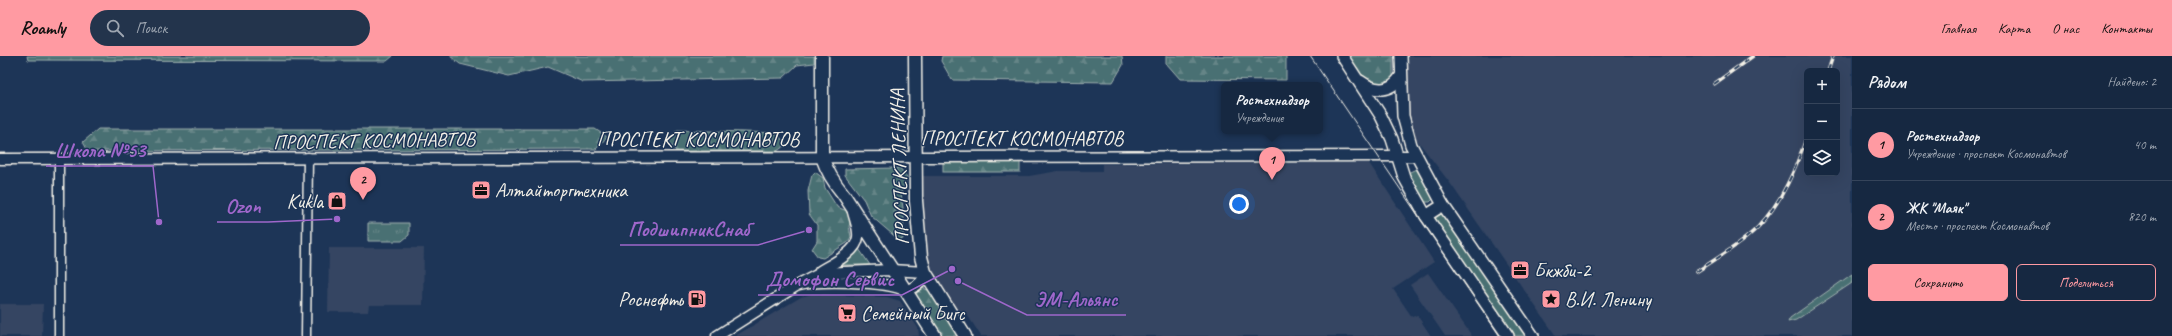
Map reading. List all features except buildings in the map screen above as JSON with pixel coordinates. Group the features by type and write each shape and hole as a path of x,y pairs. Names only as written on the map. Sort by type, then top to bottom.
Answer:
{"main road":[{"name":"ПРОСПЕКТ ЛЕНИНА","path":"822,56 822,156 830,178 852,208 935,336"},
{"name":"ПРОСПЕКТ ЛЕНИНА","path":"915,56 916,201 919,243 925,272 965,336"},
{"path":"1342,56 1384,121 1392,139 1396,156 1404,177 1426,216 1508,336"},
{"path":"1401,56 1403,116 1406,132 1416,156 1443,205 1533,336"},
{"path":"1356,78 1366,86 1382,90 1394,86 1401,76"},
{"path":"1426,216 1443,205"}],"street":[{"name":"ПРОСПЕКТ КОСМОНАВТОВ","path":"0,159 269,160 308,157 1416,156"},
{"path":"306,336 308,157"},
{"path":"59,159 59,336"},
{"path":"717,336 845,255 855,245 858,235 852,208"},
{"path":"796,286 812,282 892,285 906,291 923,280 925,272 891,270 830,272 810,278"}],"shaded area":[{"path":"1407,56 1852,56 1852,336 1556,336 1450,183 1413,135 1406,95"},
{"path":"1369,163 1434,262 1393,289 1412,317 1417,315 1431,336 981,336 966,313 957,310 940,284 929,262 924,242 920,176 1029,176 1058,171 1102,171 1102,164"},
{"path":"329,248 424,248 423,305 369,305 368,312 328,312"},
{"path":"1428,273 1472,336 1445,336 1410,285"},
{"path":"812,294 887,297 900,301 918,328 919,336 735,336 801,297"},
{"path":"0,304 43,304 42,336 0,336"}],"green space":[{"path":"27,56 393,56 387,61 28,60"},
{"path":"450,56 814,56 814,63 797,65 783,78 583,82 548,67 509,76 460,64"},
{"path":"942,56 1122,56 1123,65 1113,82 952,80 941,61"},
{"path":"1166,56 1286,56 1286,80 1180,79 1166,63"},
{"path":"1349,56 1393,56 1393,78 1387,85 1368,80 1356,68"},
{"path":"98,129 595,129 607,137 596,149 88,151 83,142"},
{"path":"677,130 777,133 786,145 777,151 676,151 669,142"},
{"path":"943,160 1020,160 1020,172 943,172"},
{"path":"900,168 907,177 901,193 904,216 903,239 899,240 871,216 864,200 845,175 845,169"},
{"path":"1416,169 1432,195 1433,199 1430,202 1424,202 1406,174"},
{"path":"815,172 823,178 825,188 837,207 847,211 851,221 849,226 851,237 847,243 823,258 818,257 812,249 817,241 817,225 809,214 808,191 812,175"},
{"path":"1441,211 1527,336 1513,336 1435,220 1435,214"},
{"path":"368,223 409,223 409,235 402,241 368,241"},
{"path":"859,249 870,265 838,265"},
{"path":"1852,274 1852,283 1796,320 1788,322 1790,318"},
{"path":"923,288 930,291 958,336 940,336 916,299 917,292"}],"tram line":[{"path":"1310,56 1500,336"}],"railway":[{"path":"1714,84 1753,56"},
{"path":"1829,68 1833,56"},
{"path":"1696,272 1744,240 1767,217 1781,196 1806,140"}],"place":[{"name":"Ростехнадзор","path":"1272,180"},
{"name":"Алтайторгтехника","path":"481,190"},
{"name":"ЖК \"Маяк\"","path":"363,200"},
{"name":"Кukla","path":"337,201"},
{"name":"Ozon","path":"337,219"},
{"name":"Школа №53","path":"159,222"},
{"name":"ПодшипникСнаб","path":"809,230"},
{"name":"Домофон Сервис","path":"952,269"},
{"name":"Бкжби-2","path":"1520,270"},
{"name":"ЭМ-Альянс","path":"958,281"},
{"name":"Роснефть","path":"697,299"},
{"name":"В.И. Ленину","path":"1551,299"},
{"name":"Семейный Бигс","path":"847,313"}]}
